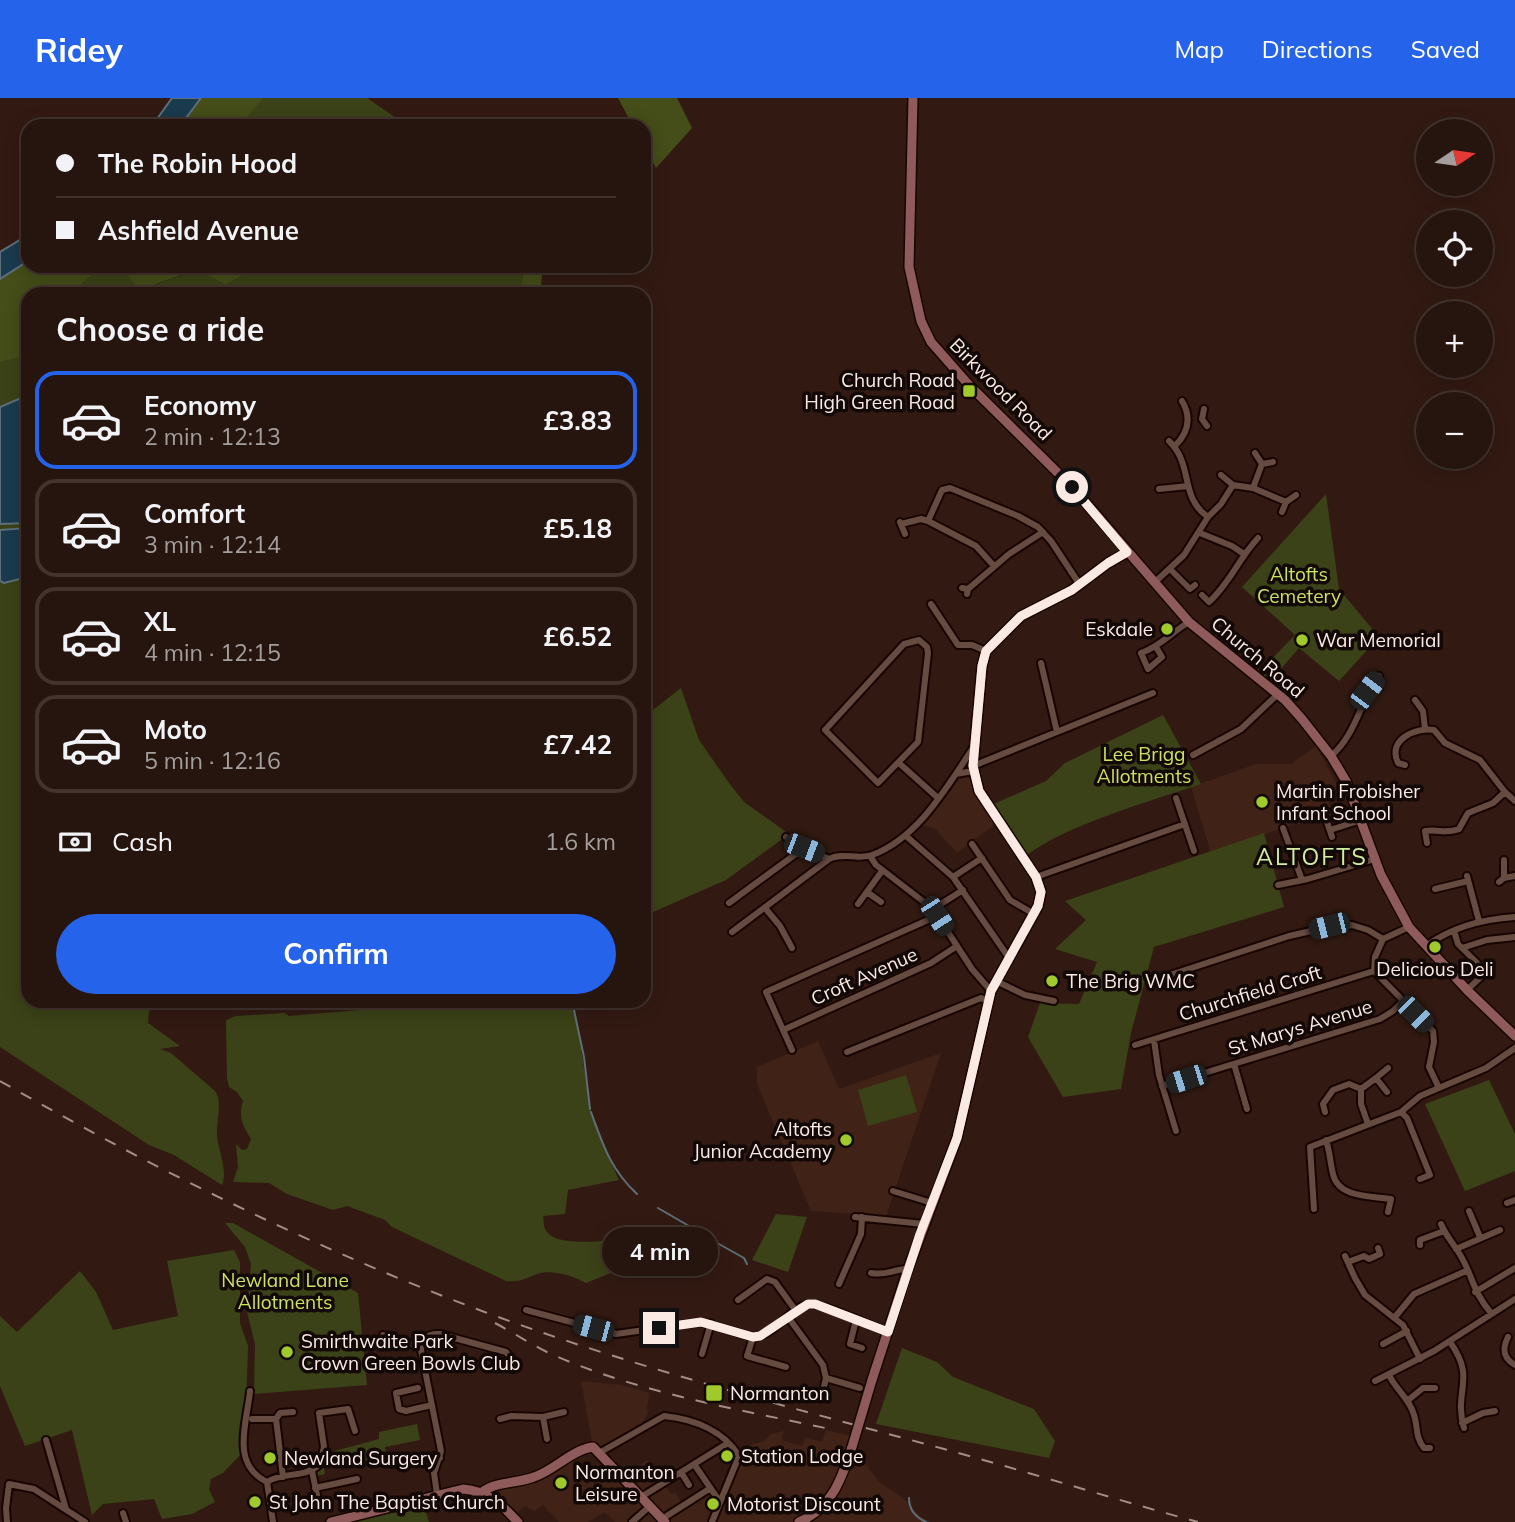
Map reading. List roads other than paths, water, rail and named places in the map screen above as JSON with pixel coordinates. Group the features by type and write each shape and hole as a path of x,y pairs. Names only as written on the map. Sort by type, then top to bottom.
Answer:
{"street":[{"name":"Birkwood Road","path":"913,98 908,257 915,296 926,331 946,361 1053,466 1127,552"},
{"path":"1182,401 1188,421 1185,434 1172,444 1185,467 1189,495 1197,509 1208,517"},
{"path":"1204,409 1202,419 1207,426"},
{"path":"1188,421 1202,419"},
{"path":"1255,453 1262,464"},
{"path":"1262,464 1273,462"},
{"path":"1253,488 1262,464"},
{"path":"1220,475 1233,485 1253,488 1286,502"},
{"path":"1159,489 1188,485"},
{"path":"1154,583 1171,570 1233,485"},
{"path":"928,521 942,491 950,488 1027,519 1043,532 1080,585"},
{"path":"1169,488 1170,496"},
{"path":"1282,512 1286,502 1296,495"},
{"path":"905,534 900,522 921,519 928,521 976,546 994,566"},
{"path":"966,590 994,566 1043,532"},
{"path":"1200,533 1244,554"},
{"path":"1202,595 1209,602 1223,589 1244,554 1258,538"},
{"name":"Church Road","path":"1127,552 1189,622 1279,694 1302,719 1331,756 1346,781 1375,859 1409,927 1466,990 1515,1036"},
{"path":"799,1522 809,1517 832,1496 843,1475 908,1269 964,1114 990,996 1034,914 1041,892 1036,877 979,791 973,769 982,666 986,651 1021,616 1080,585 1127,552"},
{"path":"1171,570 1190,589 1195,585"},
{"path":"942,602 932,606 958,645 972,645 986,651"},
{"path":"1156,648 1164,638 1189,622"},
{"path":"919,640 927,647 928,653 920,733 918,742 899,763 882,780 875,782 825,730 904,644 919,640"},
{"path":"1040,666 1057,732"},
{"path":"1331,756 1350,733 1367,691 1379,676"},
{"path":"956,774 1153,693"},
{"path":"1193,755 1241,729 1279,694"},
{"path":"1419,702 1425,719 1425,729"},
{"path":"1399,765 1395,751 1401,738 1411,732 1434,730 1445,743 1480,760 1515,801"},
{"path":"732,932 829,859 838,855 857,858 870,856 890,848 906,836 938,798 974,747"},
{"path":"899,763 938,798"},
{"path":"1427,843 1425,831 1455,831 1463,825 1468,813 1493,803 1505,792"},
{"path":"1176,798 1194,851"},
{"path":"1461,806 1468,813"},
{"path":"1327,822 1331,833 1361,820"},
{"path":"1036,877 1185,824"},
{"path":"1287,832 1302,880"},
{"path":"906,836 953,877 1009,958"},
{"path":"786,837 829,859"},
{"path":"972,844 1010,900 1034,914"},
{"path":"729,903 804,848"},
{"path":"870,856 882,871 935,912 990,996"},
{"path":"953,877 982,858"},
{"path":"1278,885 1375,859"},
{"path":"1504,860 1502,880 1515,876"},
{"path":"859,904 882,871"},
{"path":"1435,889 1468,878 1479,921"},
{"path":"792,1051 766,992 935,912 962,890"},
{"path":"867,892 881,902"},
{"path":"765,908 780,926 792,948"},
{"path":"1426,946 1479,921 1515,917"},
{"path":"1170,975 1289,936 1329,926 1352,925 1383,939"},
{"path":"1409,927 1383,939 1375,957 1374,971 1433,1031 1435,1036 1429,1067 1439,1088"},
{"path":"1454,931 1462,948 1486,972 1466,990"},
{"path":"1462,948 1487,940 1515,937"},
{"name":"Croft Avenue","path":"783,1030 931,964 957,946"},
{"name":"Churchfield Croft","path":"1135,1045 1374,971"},
{"path":"996,981 1025,995 1054,1001"},
{"path":"847,1052 990,996"},
{"name":"St Marys Avenue","path":"1162,1087 1380,1019 1403,1001"},
{"path":"1154,1040 1162,1087 1176,1130"},
{"path":"1314,1209 1310,1147 1401,1112 1414,1100 1486,1068 1515,1048"},
{"path":"1234,1064 1247,1109"},
{"path":"1368,1124 1361,1104 1362,1089 1388,1068"},
{"path":"1376,1078 1387,1092"},
{"path":"1325,1112 1323,1104 1330,1094 1343,1084 1362,1089"},
{"path":"1330,1094 1333,1106"},
{"path":"1401,1112 1407,1118 1430,1175 1420,1179"},
{"path":"1326,1140 1333,1175 1341,1187 1354,1194 1391,1199 1388,1212"},
{"path":"893,1191 932,1203"},
{"path":"1507,1203 1514,1197"},
{"path":"1469,1211 1480,1237"},
{"path":"839,1284 861,1234 859,1217 924,1224"},
{"path":"1416,1233 1420,1243 1443,1228 1456,1249 1475,1292 1491,1314"},
{"path":"1456,1249 1500,1230"},
{"path":"1378,1248 1380,1254 1369,1259 1364,1256 1347,1259 1365,1295 1395,1317 1407,1331 1420,1359"},
{"path":"1475,1292 1515,1268 1511,1259"},
{"path":"876,1272 883,1276 897,1269 908,1269"},
{"path":"1395,1317 1414,1294 1466,1271"},
{"path":"738,1300 767,1279 775,1282 796,1311"},
{"path":"1375,1381 1450,1342 1515,1299"},
{"path":"527,1310 616,1334 701,1322 753,1337 760,1336 808,1304 815,1304 888,1332"},
{"path":"571,1322 574,1313"},
{"path":"788,1317 822,1365 826,1378 823,1391"},
{"path":"856,1320 850,1344 862,1348"},
{"path":"702,1354 711,1324"},
{"path":"1382,1344 1407,1331"},
{"path":"437,1494 434,1473 441,1451 421,1347 425,1338 440,1334 506,1352 512,1369"},
{"path":"383,1335 421,1347"},
{"path":"753,1337 747,1356 786,1367"},
{"path":"1504,1340 1504,1354 1515,1365"},
{"path":"1450,1342 1464,1368 1461,1406 1463,1425 1483,1413 1495,1411"},
{"path":"1390,1375 1415,1416 1419,1440 1425,1449"},
{"path":"826,1378 860,1388"},
{"path":"418,1388 396,1393 400,1409 406,1411 432,1405"},
{"path":"1407,1401 1423,1388 1435,1388"},
{"path":"250,1391 243,1449 248,1467 267,1482 312,1471 320,1464 323,1455 318,1413 348,1409 355,1431"},
{"path":"283,1477 276,1419 280,1413 291,1411"},
{"path":"500,1419 564,1412"},
{"path":"543,1416 547,1439"},
{"path":"596,1450 657,1417 667,1416 708,1427 728,1443 738,1456 712,1522"},
{"path":"255,1420 276,1419"},
{"path":"46,1440 66,1510"},
{"path":"641,1497 728,1443"},
{"path":"453,1490 488,1491 536,1477 586,1448 596,1450 663,1520 709,1489"},
{"path":"398,1463 435,1456 439,1458"},
{"path":"694,1464 720,1502"},
{"path":"312,1471 316,1491 356,1479"},
{"path":"681,1472 689,1485"},
{"path":"267,1482 273,1522"},
{"path":"7,1522 9,1485 34,1489 85,1522"},
{"path":"331,1522 463,1489 488,1491 518,1522"},
{"path":"488,1491 498,1503"},
{"path":"632,1522 650,1506"},
{"path":"123,1513 126,1522"}],"water":[{"path":"172,98 201,98 185,119 157,119"},
{"path":"21,239 21,266 0,279 0,252"},
{"path":"21,398 21,523 0,524 0,407"},
{"path":"21,528 21,579 4,583 0,581 0,530"}],"waterway":[{"path":"574,1008 584,1057 590,1109"},
{"path":"591,1112 614,1166 637,1194"},
{"path":"658,1208 708,1237"},
{"path":"710,1239 744,1258 747,1264"},
{"path":"909,1498 913,1513 926,1522"}],"railway":[{"path":"0,1081 58,1114 237,1206 358,1261 482,1311 653,1368 1198,1522"},
{"path":"495,1323 551,1354 619,1379 689,1399 830,1429"}],"place":[{"name":"Church Road High Green Road","path":"969,391"},
{"name":"Eskdale","path":"1167,629"},
{"name":"War Memorial","path":"1302,640"},
{"name":"Martin Frobisher Infant School","path":"1262,802"},
{"name":"Delicious Deli","path":"1435,947"},
{"name":"The Brig WMC","path":"1052,981"},
{"name":"Altofts Junior Academy","path":"846,1140"},
{"name":"Smirthwaite Park Crown Green Bowls Club","path":"287,1352"},
{"name":"Normanton","path":"714,1393"},
{"name":"Station Lodge","path":"727,1456"},
{"name":"Newland Surgery","path":"270,1458"},
{"name":"Normanton Leisure","path":"561,1483"},
{"name":"St John The Baptist Church","path":"255,1502"},
{"name":"Motorist Discount","path":"713,1504"}],"district":[{"name":"ALTOFTS","path":"1312,857"}],"park label":[{"name":"Altofts Cemetery","path":"1299,585"},
{"name":"Lee Brigg Allotments","path":"1144,765"},
{"name":"Newland Lane Allotments","path":"285,1291"}]}
